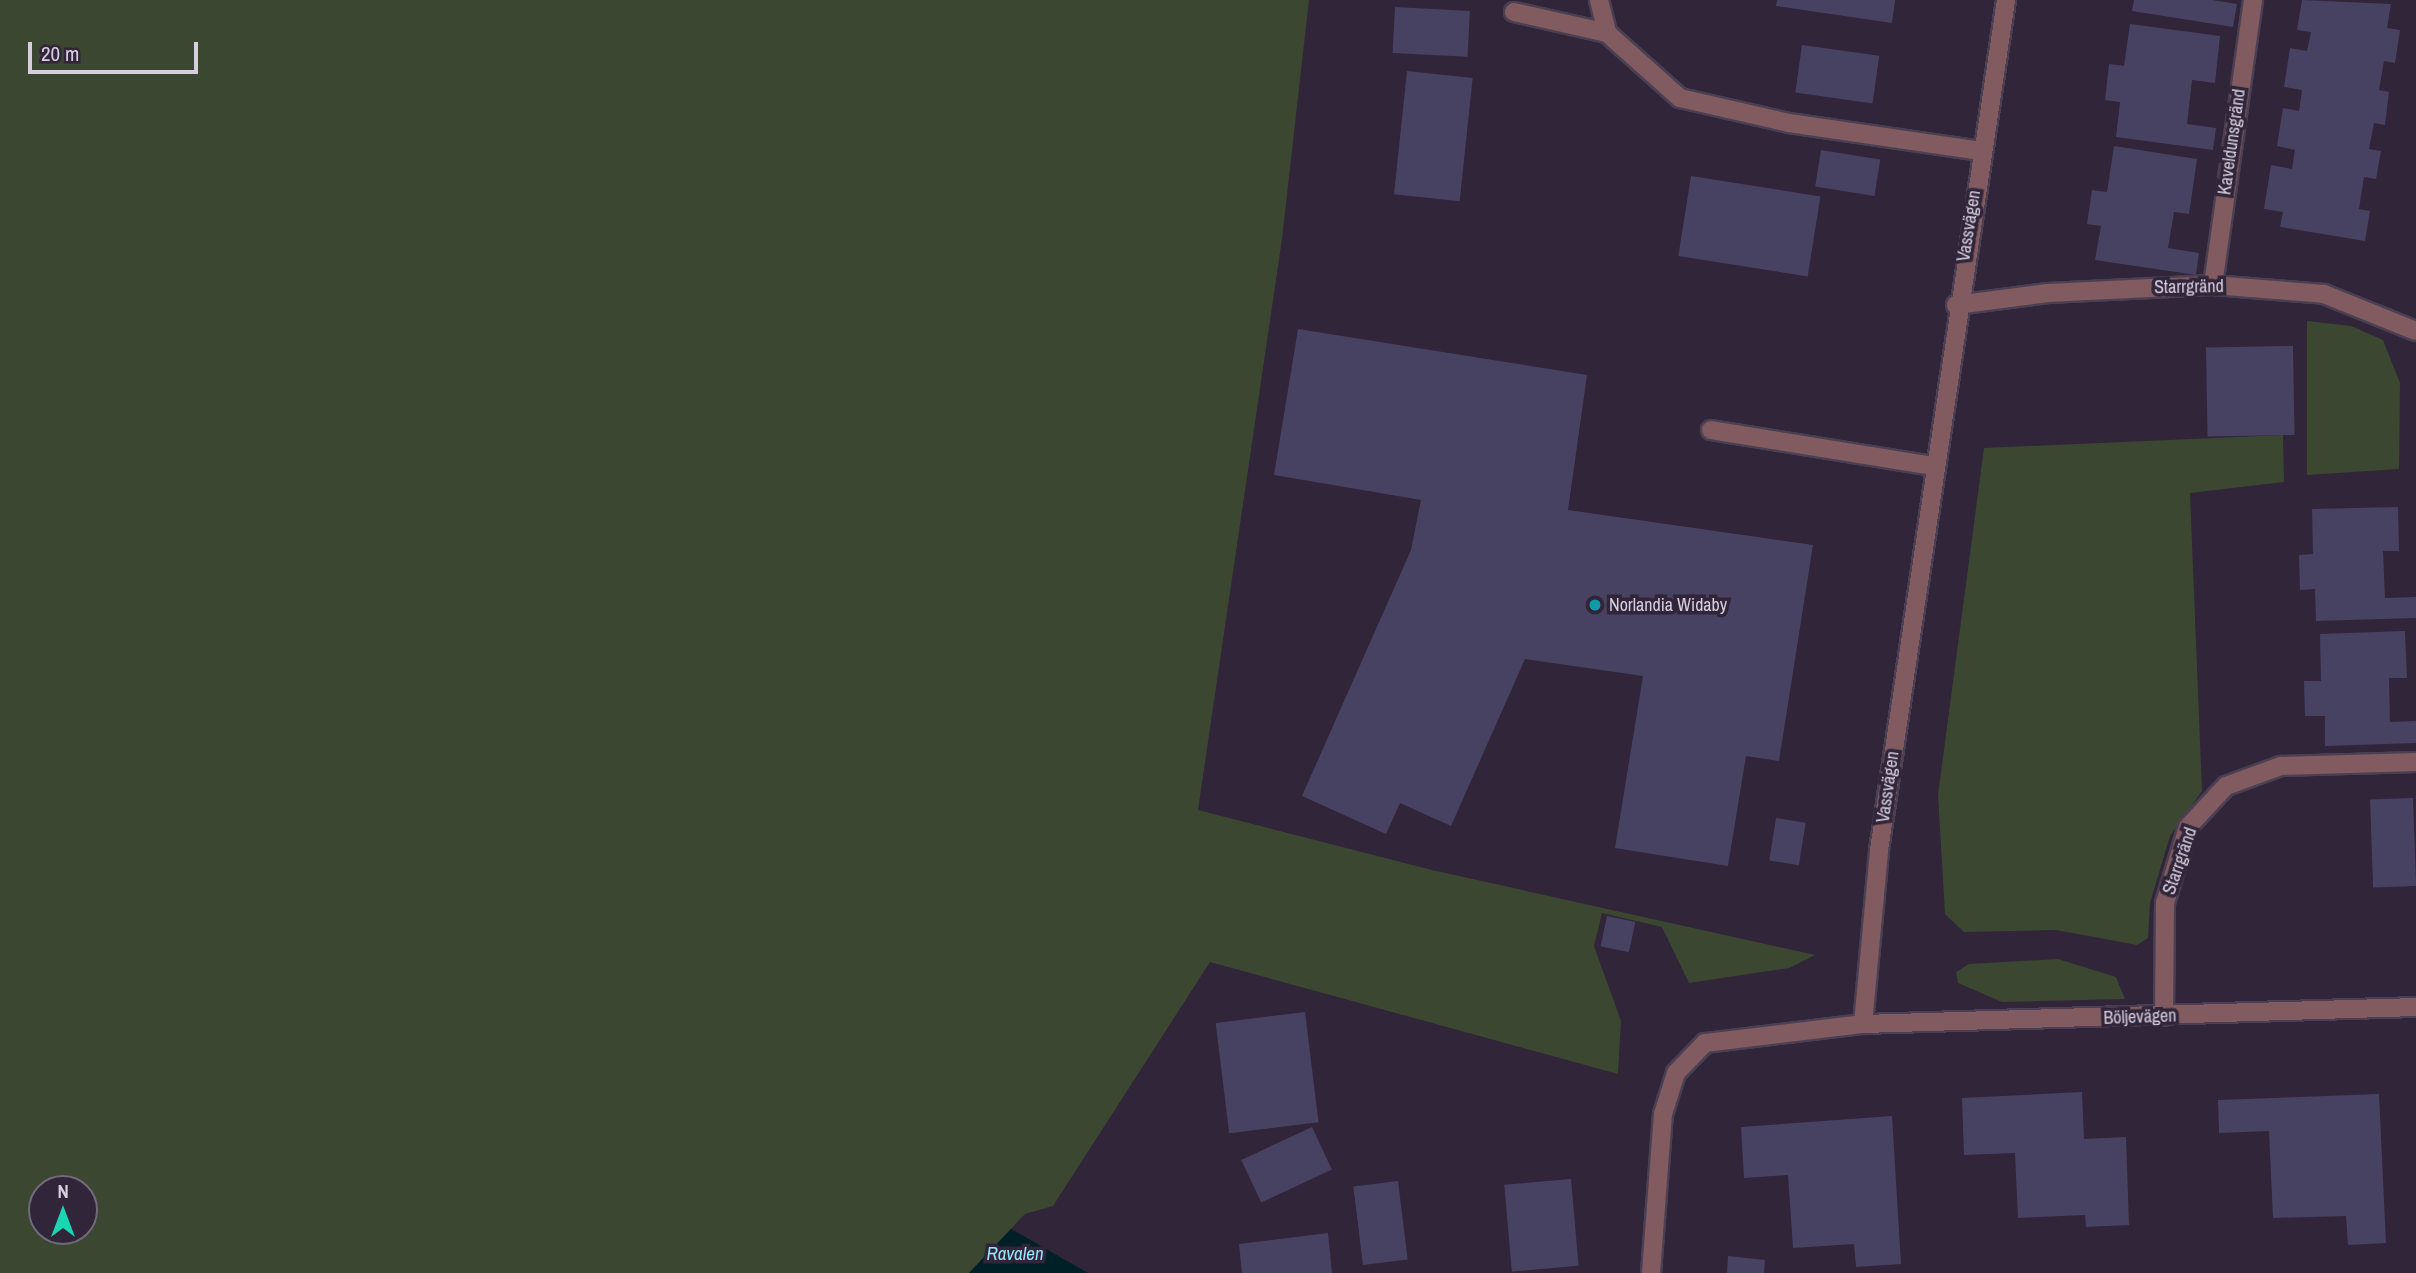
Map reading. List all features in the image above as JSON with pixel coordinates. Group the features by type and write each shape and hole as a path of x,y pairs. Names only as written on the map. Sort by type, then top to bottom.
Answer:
{"street":[{"path":"1599,0 1607,33"},
{"name":"Vassvägen","path":"1863,1024 1879,850 1956,305 2006,0"},
{"name":"Kaveldunsgränd","path":"2213,285 2253,0"},
{"path":"1514,12 1607,33 1680,98 1789,123 1981,151"},
{"name":"Starrgränd","path":"1956,305 2048,293 2213,285 2324,294 2416,331"},
{"path":"1711,429 1934,466"},
{"name":"Starrgränd","path":"2164,1016 2165,903 2188,827 2226,786 2281,766 2416,762"},
{"name":"Böljevägen","path":"1863,1024 2416,1007"},
{"path":"1651,1273 1662,1114 1676,1073 1705,1043 1863,1024"}],"green space":[{"path":"0,0 1309,0 1282,239 1198,810 1432,870 1815,955 1789,968 1689,983 1662,927 1602,913 1594,946 1621,1021 1618,1074 1210,962 1053,1206 1025,1214 969,1273 0,1273"},
{"path":"2307,321 2351,326 2383,340 2400,383 2399,469 2307,475"},
{"path":"2283,435 2284,482 2190,493 2202,791 2170,836 2150,903 2148,938 2137,945 2056,930 1964,932 1945,914 1938,795 1984,448"},
{"path":"2058,959 2116,977 2125,999 2002,1002 1958,983 1956,972 1969,964"}],"water":[{"name":"Ravalen","path":"1011,1229 1088,1273 969,1273"}],"building":[{"path":"1777,0 1895,0 1892,23 1776,6"},
{"path":"2134,0 2212,0 2237,4 2233,27 2132,11"},
{"path":"2302,0 2391,4 2387,28 2400,30 2395,63 2384,61 2379,90 2389,92 2385,125 2374,123 2369,149 2381,151 2376,179 2364,177 2359,209 2370,211 2365,241 2280,227 2283,212 2264,209 2271,165 2292,169 2295,150 2277,146 2283,108 2299,111 2302,90 2284,87 2290,48 2307,51 2311,32 2297,30"},
{"path":"1395,7 1470,11 1467,57 1393,53"},
{"path":"2130,24 2220,36 2215,83 2192,80 2187,124 2216,128 2213,150 2116,137 2120,102 2105,100 2109,64 2124,66"},
{"path":"1802,45 1879,56 1873,103 1795,93"},
{"path":"1407,71 1473,78 1460,201 1394,194"},
{"path":"2114,146 2197,159 2189,214 2174,212 2168,248 2199,253 2196,275 2095,260 2101,226 2087,224 2092,190 2107,192"},
{"path":"1821,150 1880,159 1874,196 1815,187"},
{"path":"1691,176 1820,196 1808,276 1678,256"},
{"name":"Norlandia Widaby","path":"1298,329 1587,375 1568,510 1813,545 1779,761 1746,756 1728,866 1615,848 1643,676 1525,659 1451,826 1400,803 1386,834 1302,796 1411,550 1421,500 1274,475"},
{"path":"2293,346 2295,435 2208,437 2206,348"},
{"path":"2398,507 2399,551 2383,551 2385,598 2416,597 2416,618 2316,621 2315,589 2300,590 2299,555 2313,554 2312,509"},
{"path":"2405,631 2407,678 2389,678 2390,722 2416,721 2416,743 2325,746 2325,716 2305,716 2304,681 2321,681 2320,634"},
{"path":"2413,798 2416,886 2373,887 2370,800"},
{"path":"1776,818 1806,823 1799,865 1769,860"},
{"path":"1607,916 1635,922 1629,952 1601,946"},
{"path":"1305,1012 1319,1122 1229,1133 1216,1023"},
{"path":"2082,1092 2084,1139 2126,1137 2129,1225 2086,1227 2085,1215 2018,1218 2015,1153 1964,1155 1962,1098"},
{"path":"2379,1094 2386,1243 2348,1245 2346,1216 2273,1218 2269,1131 2219,1133 2218,1100"},
{"path":"1892,1116 1901,1264 1856,1267 1854,1244 1793,1248 1788,1175 1744,1178 1741,1127"},
{"path":"1312,1127 1332,1170 1261,1203 1241,1160"},
{"path":"1571,1179 1579,1266 1512,1272 1504,1185"},
{"path":"1398,1181 1408,1259 1363,1265 1353,1186"},
{"path":"1328,1233 1332,1273 1242,1273 1239,1244"},
{"path":"1728,1256 1765,1260 1764,1273 1727,1273"}],"place":[{"name":"Norlandia Widaby","path":"1595,605"}]}
